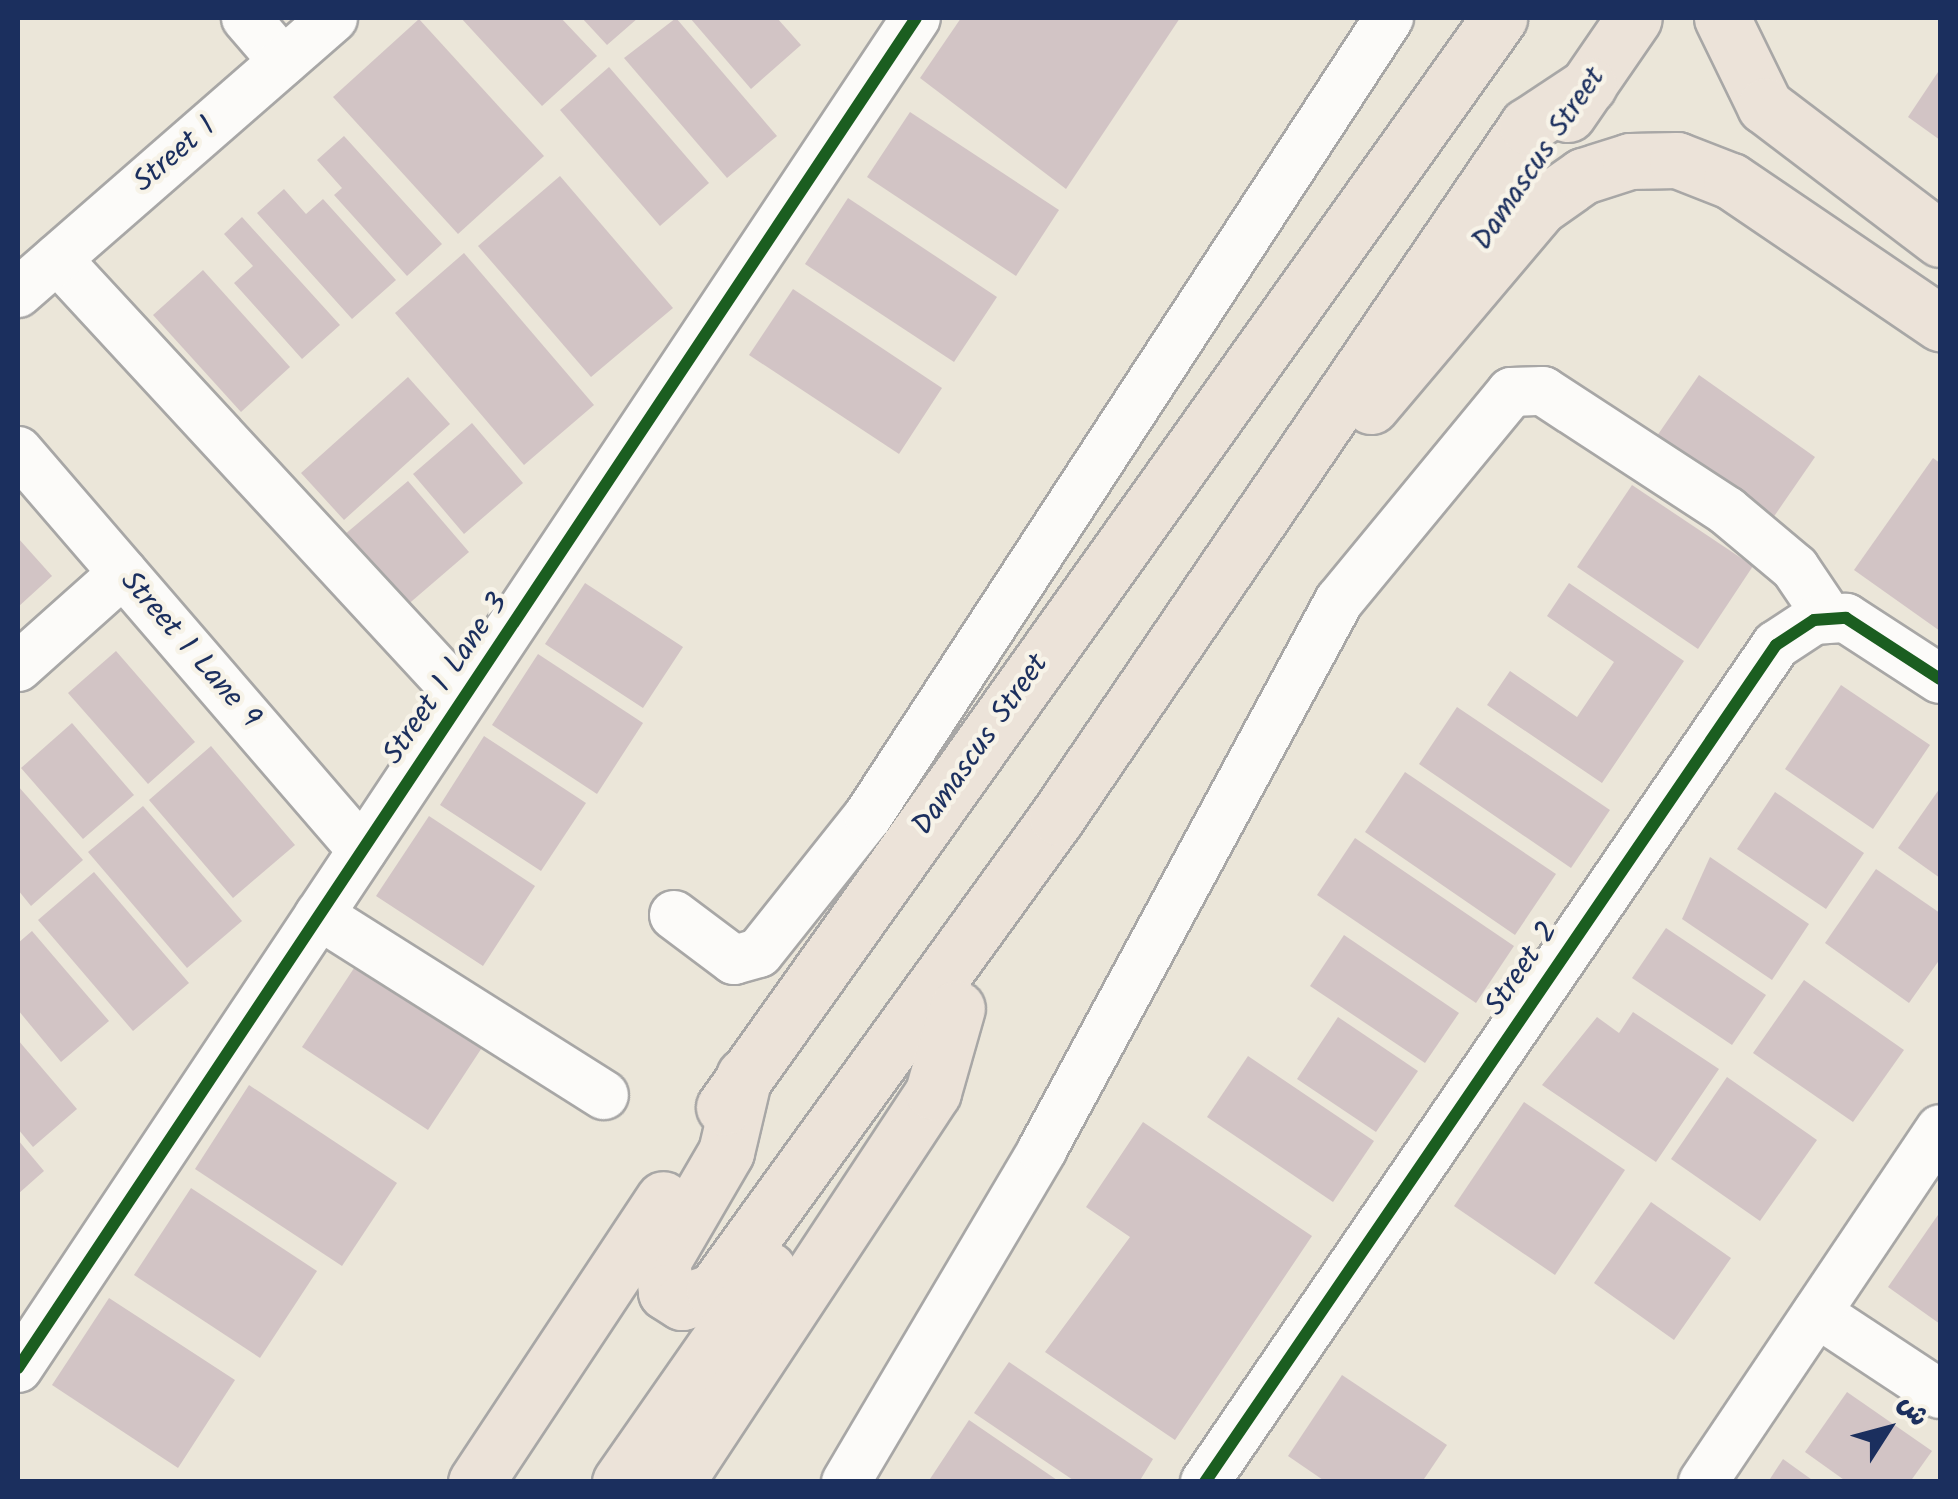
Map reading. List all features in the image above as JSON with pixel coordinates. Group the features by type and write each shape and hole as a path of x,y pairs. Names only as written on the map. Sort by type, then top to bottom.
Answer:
{"main road":[{"name":"Damascus Street","path":"476,1482 744,1076 1500,18"},
{"name":"Damascus Street","path":"620,1482 957,1008 1634,18"},
{"path":"1722,18 1765,106 1835,164 1940,240"},
{"path":"744,1076 726,1152 662,1262 666,1292 682,1302 714,1291 1057,817 1526,126 1589,84"},
{"path":"1372,406 1520,227 1583,176 1677,160 1786,218 1940,323"},
{"path":"1786,218 1786,194 1799,173 1835,164"},
{"path":"676,1482 934,1092 957,1008"}],"street":[{"path":"246,18 284,61"},
{"name":"Street 1","path":"18,293 333,18"},
{"name":"Street 1 Lane 3","path":"18,1368 916,18"},
{"path":"674,915 734,960 759,953 868,816 1389,18"},
{"path":"57,258 463,698"},
{"path":"846,1482 1042,1150 1339,601 1511,392 1543,391 1739,520 1795,568 1828,617 1862,624 1940,679"},
{"name":"Street 1 Lane 9","path":"18,451 362,850"},
{"path":"18,666 123,573"},
{"name":"Street 2","path":"1205,1482 1763,659 1785,636 1828,617"},
{"path":"319,915 604,1095"},
{"path":"1703,1482 1940,1129"},
{"path":"1817,1313 1940,1394"}],"building":[{"path":"461,18 561,18 597,56 542,106"},
{"path":"582,18 638,18 607,45"},
{"path":"676,18 777,136 727,178 624,58"},
{"path":"690,18 777,18 801,45 751,89"},
{"path":"961,18 1180,18 1066,189 920,78"},
{"path":"419,19 544,156 458,234 333,97"},
{"path":"609,67 709,183 660,226 560,110"},
{"path":"1940,69 1940,140 1908,117"},
{"path":"910,112 1059,210 1016,276 867,177"},
{"path":"344,136 442,244 407,276 334,195 342,188 317,160"},
{"path":"560,176 673,308 591,377 478,246"},
{"path":"284,189 306,214 323,199 396,280 352,319 257,213"},
{"path":"848,198 997,297 954,362 805,264"},
{"path":"242,217 340,325 302,359 234,283 253,266 224,234"},
{"path":"464,253 594,405 524,465 395,313"},
{"path":"203,270 290,367 241,412 153,315"},
{"path":"793,289 942,388 899,454 749,355"},
{"path":"1699,375 1815,457 1766,528 1650,446"},
{"path":"408,377 450,424 344,520 301,473"},
{"path":"472,423 523,483 464,534 413,474"},
{"path":"1933,458 1940,463 1940,631 1854,570"},
{"path":"408,481 469,552 405,607 344,535"},
{"path":"1632,485 1753,566 1698,649 1577,567"},
{"path":"18,538 52,576 18,607"},
{"path":"585,583 683,647 643,708 545,644"},
{"path":"1569,583 1684,661 1602,783 1487,705 1510,671 1577,717 1614,662 1547,616"},
{"path":"116,651 195,742 148,784 68,693"},
{"path":"538,654 643,723 597,794 492,725"},
{"path":"1841,685 1930,745 1873,829 1785,769"},
{"path":"1457,707 1610,810 1571,868 1419,764"},
{"path":"72,723 134,795 83,839 21,768"},
{"path":"484,736 586,803 541,871 440,805"},
{"path":"211,746 295,845 233,898 149,800"},
{"path":"1405,772 1556,874 1515,935 1365,832"},
{"path":"18,786 83,860 31,906 18,890"},
{"path":"1940,788 1940,878 1898,848"},
{"path":"1775,792 1864,853 1826,909 1737,849"},
{"path":"143,806 242,921 187,968 88,852"},
{"path":"429,816 535,886 483,966 376,896"},
{"path":"1355,838 1514,946 1476,1003 1317,895"},
{"path":"1710,857 1809,924 1772,980 1682,919"},
{"path":"1876,869 1940,913 1940,959 1909,1003 1825,943"},
{"path":"94,872 189,983 133,1031 38,920"},
{"path":"1666,928 1766,995 1732,1045 1632,978"},
{"path":"32,931 109,1021 61,1062 18,1010 18,943"},
{"path":"1344,935 1459,1013 1425,1063 1310,986"},
{"path":"360,959 485,1043 428,1130 302,1047"},
{"path":"1804,980 1904,1050 1853,1122 1753,1053"},
{"path":"1633,1012 1719,1069 1656,1162 1542,1085 1597,1017 1619,1033"},
{"path":"1338,1017 1418,1071 1376,1132 1297,1079"},
{"path":"18,1040 77,1109 33,1147 18,1129"},
{"path":"1248,1056 1374,1141 1333,1202 1207,1117"},
{"path":"1727,1077 1817,1140 1760,1221 1671,1159"},
{"path":"249,1085 397,1183 342,1266 195,1169"},
{"path":"1524,1102 1625,1170 1555,1275 1454,1206"},
{"path":"1143,1122 1312,1236 1175,1440 1045,1352 1130,1237 1086,1207"},
{"path":"18,1140 44,1171 18,1194"},
{"path":"191,1188 317,1271 260,1358 134,1275"},
{"path":"1651,1202 1731,1258 1674,1340 1594,1283"},
{"path":"1940,1212 1940,1324 1888,1287"},
{"path":"109,1298 235,1380 178,1468 52,1385"},
{"path":"1009,1362 1153,1459 1139,1482 1076,1482 974,1413"},
{"path":"1342,1375 1447,1445 1422,1482 1326,1482 1288,1456"},
{"path":"1847,1392 1932,1451 1910,1482 1847,1482 1805,1452"},
{"path":"969,1420 1060,1482 928,1482"},
{"path":"1783,1459 1815,1482 1768,1482"}],"cycle path":[{"path":"18,1368 916,18"},
{"path":"1205,1482 1776,645 1814,620 1846,618 1940,679"}]}
